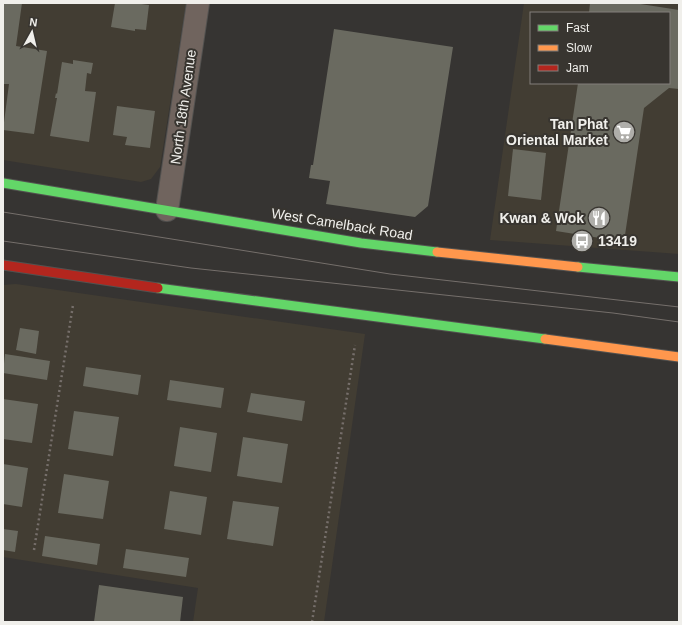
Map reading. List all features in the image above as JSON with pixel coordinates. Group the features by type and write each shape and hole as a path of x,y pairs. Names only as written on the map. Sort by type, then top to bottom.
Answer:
{"main road":[{"name":"West Camelback Road","path":"3,183 361,243 505,260 679,277"},
{"path":"3,265 173,290 679,357"}],"street":[{"name":"North 18th Avenue","path":"167,210 198,3"}],"path":[{"path":"34,550 73,305"},
{"path":"312,622 355,345"}],"shaded area":[{"path":"3,3 186,3 160,167 151,179 141,182 3,160"},
{"path":"524,3 679,3 679,254 490,240"},
{"path":"16,284 365,334 324,622 193,622 198,588 3,557 3,285"}],"building":[{"path":"3,3 22,3 16,46 47,51 34,134 3,130 9,84 3,84"},
{"path":"115,3 149,5 146,30 135,29 135,31 111,27"},
{"path":"590,3 634,3 679,10 679,89 669,88 644,108 625,235 619,241 556,231 578,84 670,84 670,12 589,12"},
{"path":"334,29 453,47 428,206 415,217 326,204 330,181 309,178 311,165 313,165"},
{"path":"73,60 93,63 91,74 87,73 85,91 96,92 89,142 50,136 62,62 73,64"},
{"path":"117,106 155,111 150,148 125,145 127,137 113,135"},
{"path":"513,149 546,153 541,200 508,196"},
{"path":"577,237 591,239 591,245 577,243"},
{"path":"20,328 39,331 36,354 16,350"},
{"path":"5,354 50,361 47,380 3,373"},
{"path":"86,367 141,375 138,395 83,386"},
{"path":"170,380 224,388 221,408 167,400"},
{"path":"251,393 305,401 302,421 247,412"},
{"path":"3,399 38,404 32,443 3,439"},
{"path":"74,411 119,417 113,456 68,449"},
{"path":"180,427 217,433 211,472 174,466"},
{"path":"243,437 288,444 282,483 237,476"},
{"path":"3,464 28,468 22,507 3,504"},
{"path":"64,474 109,481 103,519 58,513"},
{"path":"170,491 207,497 201,535 164,529"},
{"path":"233,501 279,507 273,546 227,539"},
{"path":"3,529 18,531 15,552 3,550"},
{"path":"45,536 100,544 97,565 42,556"},
{"path":"126,549 189,558 186,577 123,568"},
{"path":"99,585 183,597 180,622 94,622"}],"tram line":[{"path":"3,212 390,274 679,307"},
{"path":"3,241 191,268 613,313 679,322"}],"traffic: fast":[{"path":"3,183 361,243 437,252"},
{"path":"578,267 679,277"},
{"path":"158,288 545,339"}],"traffic: slow":[{"path":"437,252 578,267"},
{"path":"545,339 679,357"}],"traffic: jam":[{"path":"3,265 158,288"}],"place":[{"name":"Tan Phat Oriental Market","path":"624,132"},
{"name":"Kwan & Wok","path":"599,218"},
{"name":"13419","path":"582,241"}]}
